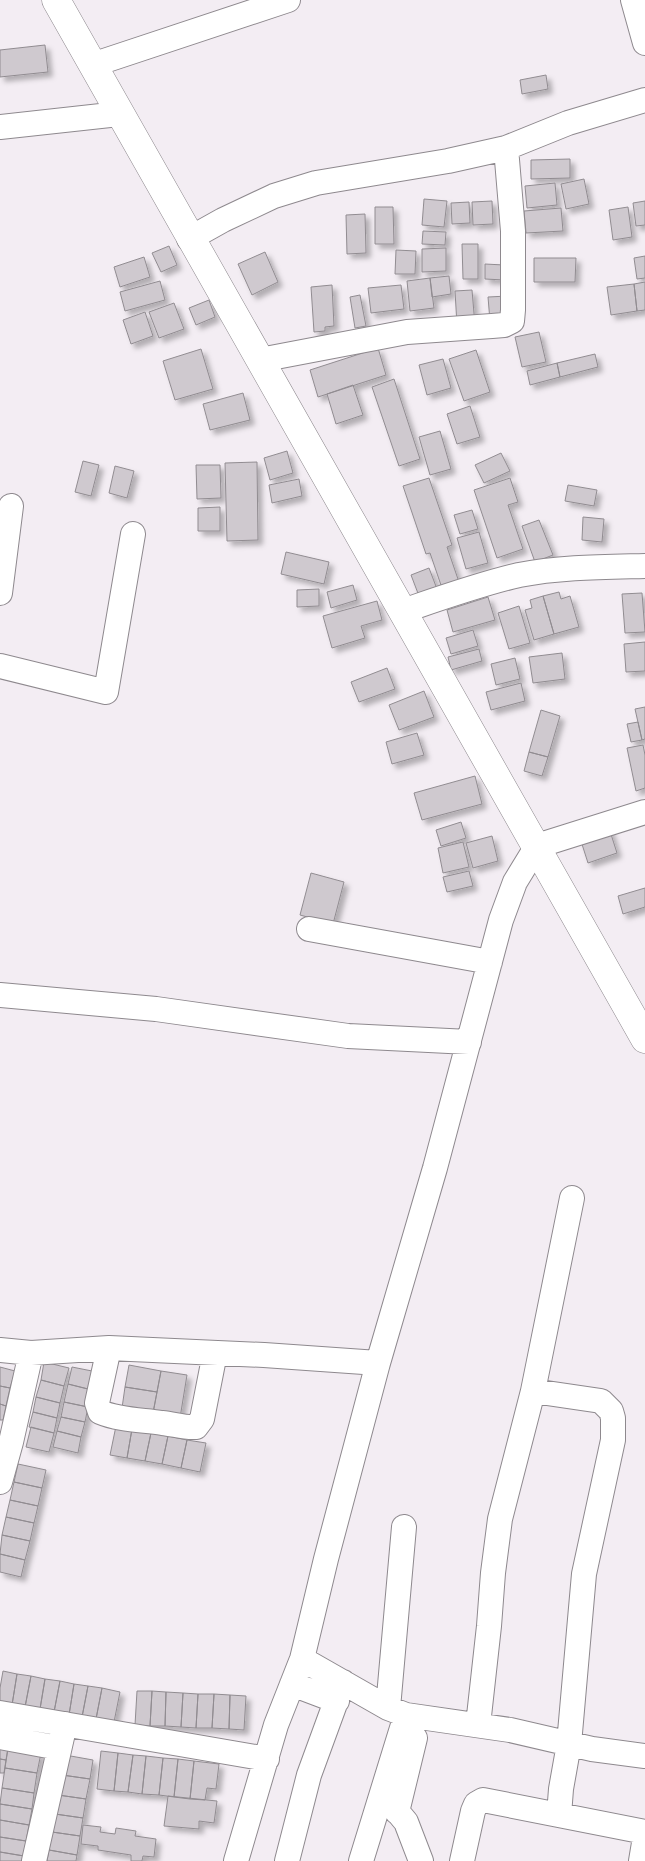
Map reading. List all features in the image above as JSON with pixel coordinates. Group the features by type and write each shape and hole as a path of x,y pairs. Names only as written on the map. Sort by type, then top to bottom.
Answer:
{"main road":[{"path":"56,0 189,239 260,360 645,1039"}],"street":[{"path":"92,65 288,0"},
{"path":"633,0 645,43"},
{"path":"189,239 223,220 274,196 316,183 448,161 506,148 568,123 645,100"},
{"path":"0,127 119,114"},
{"path":"260,360 407,332 492,326 504,324 512,320 513,231 506,148"},
{"path":"0,593 11,506"},
{"path":"0,666 106,692 133,534"},
{"path":"402,611 519,575 560,569 645,566"},
{"path":"236,1861 276,1725 302,1659 326,1559 378,1363 432,1177 501,920 515,882 524,864 537,846 645,812"},
{"path":"309,929 490,962"},
{"path":"0,995 156,1009 348,1036 469,1042"},
{"path":"478,1725 489,1626 492,1573 500,1519 533,1391 572,1198"},
{"path":"0,1350 31,1353 109,1348 378,1363"},
{"path":"109,1348 97,1403 100,1412 109,1416 165,1423 186,1428 196,1428 202,1419 215,1353"},
{"path":"0,1482 31,1353"},
{"path":"533,1391 601,1401 611,1411 613,1418 613,1440 584,1574 569,1744 561,1789 559,1816"},
{"path":"361,1861 390,1803 405,1713 404,1527"},
{"path":"302,1659 340,1692"},
{"path":"292,1684 340,1692 405,1713 510,1730 592,1749 645,1756"},
{"path":"287,1861 309,1775 340,1692"},
{"path":"0,1713 266,1759"},
{"path":"34,1861 65,1724"},
{"path":"0,1737 59,1748"},
{"path":"462,1861 473,1811 476,1804 483,1800 645,1832"},
{"path":"390,1803 406,1822 421,1861"},
{"path":"641,1861 645,1837"}],"building":[{"path":"45,45 48,72 0,77 0,50"},
{"path":"546,75 548,89 522,94 520,80"},
{"path":"570,159 570,178 531,179 531,160"},
{"path":"584,179 589,204 566,209 561,184"},
{"path":"555,183 557,205 527,208 525,186"},
{"path":"424,199 447,201 444,227 422,225"},
{"path":"492,201 493,224 473,225 472,202"},
{"path":"645,201 645,225 636,226 633,203"},
{"path":"469,202 470,223 452,224 451,203"},
{"path":"375,207 393,207 394,244 375,244"},
{"path":"628,207 632,237 613,240 609,210"},
{"path":"561,208 563,231 526,233 524,211"},
{"path":"365,214 366,253 347,254 346,215"},
{"path":"423,231 446,232 445,245 422,244"},
{"path":"462,244 478,244 478,279 463,279"},
{"path":"169,246 177,265 161,272 152,253"},
{"path":"446,248 446,271 422,272 422,249"},
{"path":"396,250 416,251 415,274 395,274"},
{"path":"265,252 278,282 252,295 238,264"},
{"path":"645,256 645,278 637,279 634,258"},
{"path":"144,257 150,277 120,287 114,267"},
{"path":"534,258 576,258 575,282 534,282"},
{"path":"485,264 504,265 504,280 485,279"},
{"path":"449,276 451,294 432,297 430,278"},
{"path":"430,278 434,308 410,311 407,281"},
{"path":"160,281 165,300 125,311 120,292"},
{"path":"645,282 645,310 637,311 634,284"},
{"path":"634,284 637,311 611,315 607,287"},
{"path":"332,285 334,326 325,327 325,331 314,332 311,287"},
{"path":"401,285 404,309 371,313 368,288"},
{"path":"472,290 475,325 457,325 455,291"},
{"path":"360,295 366,326 355,328 350,297"},
{"path":"508,296 511,319 490,321 488,297"},
{"path":"209,300 215,317 196,325 189,308"},
{"path":"174,303 184,329 159,338 149,312"},
{"path":"145,312 153,336 131,344 123,320"},
{"path":"539,332 546,362 522,367 515,337"},
{"path":"378,348 386,375 318,397 310,370"},
{"path":"201,349 213,389 175,400 163,361"},
{"path":"476,350 490,392 464,401 449,359"},
{"path":"595,354 598,367 560,377 557,363"},
{"path":"443,359 451,388 427,395 419,365"},
{"path":"557,363 560,377 530,385 527,371"},
{"path":"394,379 420,459 399,466 372,387"},
{"path":"353,385 363,415 336,424 327,394"},
{"path":"243,393 250,420 210,430 203,404"},
{"path":"470,406 480,437 457,444 447,414"},
{"path":"440,431 451,469 430,475 419,437"},
{"path":"287,451 293,473 270,480 264,458"},
{"path":"501,453 510,471 484,483 475,465"},
{"path":"83,461 99,465 91,496 75,492"},
{"path":"257,462 258,540 227,541 225,463"},
{"path":"196,465 220,465 221,498 197,499"},
{"path":"115,466 134,471 127,498 109,493"},
{"path":"429,478 452,545 447,547 460,585 443,591 430,553 426,554 403,486"},
{"path":"510,478 518,502 508,505 523,549 497,558 474,490"},
{"path":"299,479 302,496 272,503 269,485"},
{"path":"568,485 597,490 594,506 565,501"},
{"path":"220,507 220,531 198,531 198,508"},
{"path":"472,510 478,529 460,534 454,515"},
{"path":"583,517 604,519 602,542 582,540"},
{"path":"539,520 553,555 535,562 522,526"},
{"path":"479,532 488,563 466,569 457,538"},
{"path":"286,552 329,562 324,584 281,574"},
{"path":"429,568 437,589 419,596 411,575"},
{"path":"353,585 357,600 331,608 327,592"},
{"path":"319,589 319,606 297,607 297,590"},
{"path":"559,592 561,599 570,596 579,627 554,634 543,596"},
{"path":"642,593 645,632 625,633 622,594"},
{"path":"543,596 554,634 534,640 525,610 532,608 530,600"},
{"path":"488,597 495,620 453,632 447,610"},
{"path":"377,601 382,620 361,626 365,638 332,648 323,616"},
{"path":"519,606 530,643 509,649 498,613"},
{"path":"473,630 478,646 451,654 446,638"},
{"path":"645,642 645,671 626,672 624,644"},
{"path":"479,649 482,661 451,670 448,657"},
{"path":"562,653 565,679 533,683 529,657"},
{"path":"515,658 520,679 496,685 491,664"},
{"path":"387,668 395,689 359,702 351,682"},
{"path":"521,683 525,701 491,710 486,692"},
{"path":"424,691 434,717 399,730 389,705"},
{"path":"645,707 645,739 642,740 635,709"},
{"path":"541,710 560,716 548,757 529,752"},
{"path":"638,722 642,740 631,742 627,724"},
{"path":"417,733 424,755 392,764 386,742"},
{"path":"643,745 645,755 645,788 636,791 627,748"},
{"path":"529,752 548,757 542,776 524,771"},
{"path":"475,776 482,804 422,820 414,793"},
{"path":"461,822 466,838 441,846 436,830"},
{"path":"609,828 617,853 588,863 580,838"},
{"path":"492,836 498,861 473,868 466,843"},
{"path":"463,842 469,867 443,873 438,848"},
{"path":"469,871 473,886 447,892 443,877"},
{"path":"311,873 344,882 333,924 300,915"},
{"path":"645,888 645,907 623,914 618,896"},
{"path":"44,1362 69,1368 64,1386 41,1380"},
{"path":"129,1365 161,1371 157,1392 125,1387"},
{"path":"0,1367 15,1371 10,1388 0,1386"},
{"path":"72,1367 97,1372 92,1390 68,1384"},
{"path":"161,1371 187,1375 180,1418 153,1413"},
{"path":"41,1380 64,1386 60,1403 36,1397"},
{"path":"68,1384 92,1390 88,1407 64,1402"},
{"path":"0,1386 10,1388 6,1406 0,1404"},
{"path":"125,1387 157,1392 153,1413 122,1408"},
{"path":"36,1397 60,1403 57,1418 33,1412"},
{"path":"64,1402 88,1407 85,1422 61,1417"},
{"path":"0,1404 6,1406 3,1420 0,1420"},
{"path":"33,1412 57,1418 54,1433 29,1427"},
{"path":"61,1417 85,1422 81,1437 57,1431"},
{"path":"116,1426 132,1429 127,1458 110,1455"},
{"path":"31,1427 54,1433 49,1452 26,1447"},
{"path":"132,1429 151,1433 145,1461 127,1458"},
{"path":"57,1431 81,1437 78,1453 53,1447"},
{"path":"151,1433 168,1436 162,1464 145,1461"},
{"path":"168,1436 187,1440 181,1468 162,1464"},
{"path":"187,1440 206,1443 200,1472 181,1468"},
{"path":"18,1464 46,1470 42,1488 14,1482"},
{"path":"14,1482 42,1488 38,1506 10,1500"},
{"path":"10,1500 38,1506 34,1523 6,1517"},
{"path":"6,1517 34,1523 30,1541 2,1535"},
{"path":"2,1535 30,1541 25,1560 0,1554"},
{"path":"0,1554 25,1560 21,1577 0,1572"},
{"path":"3,1671 17,1674 12,1705 0,1702"},
{"path":"17,1674 31,1676 25,1707 12,1705"},
{"path":"31,1676 45,1679 40,1709 25,1707"},
{"path":"45,1679 60,1681 54,1712 40,1709"},
{"path":"60,1681 74,1684 69,1715 54,1712"},
{"path":"74,1684 88,1686 82,1717 69,1715"},
{"path":"88,1686 102,1688 96,1719 82,1717"},
{"path":"102,1688 120,1692 114,1722 96,1719"},
{"path":"137,1691 152,1691 150,1726 135,1725"},
{"path":"152,1691 166,1692 165,1726 150,1726"},
{"path":"166,1692 183,1693 181,1727 165,1726"},
{"path":"183,1693 198,1694 196,1728 181,1727"},
{"path":"198,1694 214,1694 212,1728 196,1728"},
{"path":"214,1694 230,1695 229,1729 212,1728"},
{"path":"230,1695 246,1696 244,1730 229,1729"},
{"path":"0,1746 8,1748 6,1760 0,1759"},
{"path":"8,1748 41,1753 37,1773 5,1768"},
{"path":"101,1751 118,1753 114,1791 97,1789"},
{"path":"118,1753 133,1755 128,1792 114,1791"},
{"path":"65,1755 93,1760 90,1779 62,1775"},
{"path":"133,1755 146,1756 142,1794 128,1792"},
{"path":"146,1756 163,1758 159,1795 142,1794"},
{"path":"163,1758 178,1759 174,1797 159,1795"},
{"path":"0,1759 6,1760 4,1773 0,1773"},
{"path":"178,1759 194,1761 190,1799 174,1797"},
{"path":"194,1761 219,1764 216,1789 207,1788 205,1800 190,1799"},
{"path":"5,1768 37,1773 34,1793 2,1788"},
{"path":"62,1775 90,1779 86,1799 58,1795"},
{"path":"2,1788 34,1793 32,1809 0,1804"},
{"path":"58,1795 86,1799 83,1818 55,1814"},
{"path":"168,1796 217,1801 214,1823 199,1821 199,1829 164,1826"},
{"path":"0,1804 32,1809 29,1825 0,1820"},
{"path":"55,1814 83,1818 80,1836 52,1832"},
{"path":"0,1820 29,1825 26,1841 0,1837"},
{"path":"83,1825 101,1827 100,1832 115,1834 116,1828 136,1831 135,1836 156,1839 154,1857 143,1856 142,1861 131,1861 131,1855 98,1850 98,1846 81,1844"},
{"path":"52,1832 80,1836 77,1855 49,1850"},
{"path":"0,1837 26,1841 24,1856 0,1852"},
{"path":"49,1850 77,1855 76,1861 47,1861"},
{"path":"0,1852 24,1856 23,1861 0,1861"}]}
